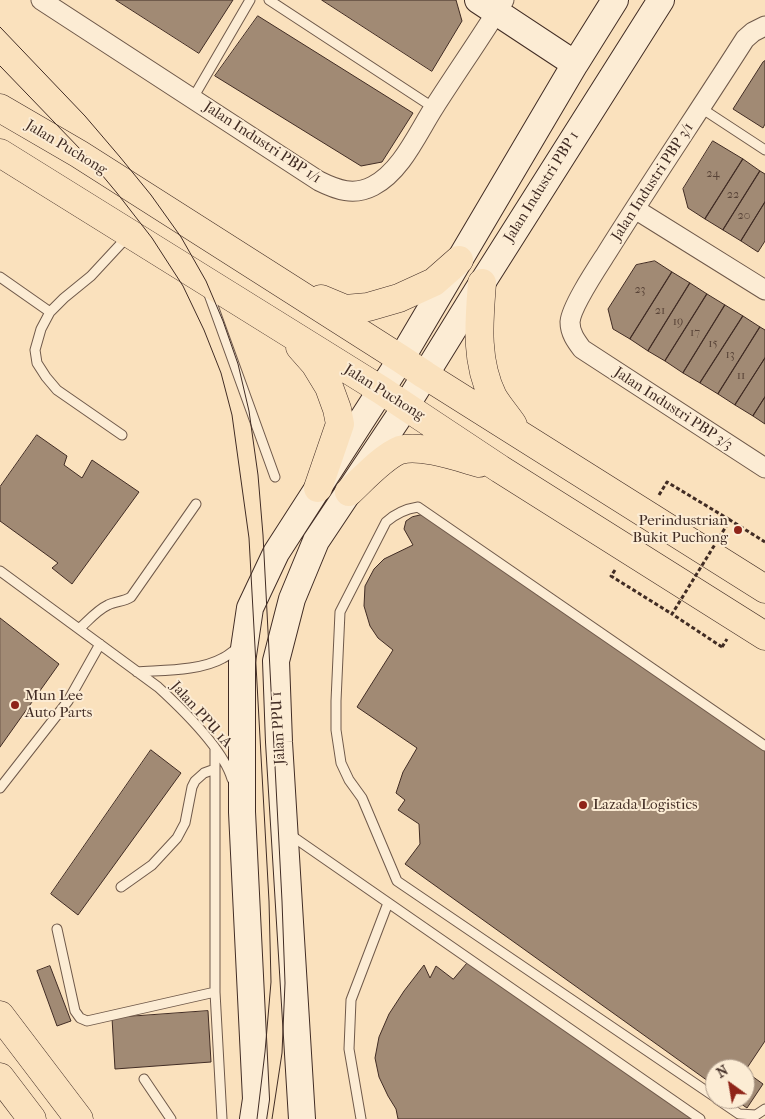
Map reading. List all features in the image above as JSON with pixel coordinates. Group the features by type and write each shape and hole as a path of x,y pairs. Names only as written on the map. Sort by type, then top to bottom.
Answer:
{"main road":[{"path":"254,1119 256,1099 242,812 242,662 250,608 276,553 401,358 614,0"},
{"name":"Jalan Industri PBP 1","path":"425,375 661,0"},
{"path":"493,4 575,64"},
{"name":"Jalan Puchong","path":"0,108 79,154 765,589"},
{"name":"Jalan Puchong","path":"0,153 381,390 765,636"},
{"path":"285,285 345,309 368,306 399,298 434,282 459,260"},
{"path":"482,283 478,325 480,350 485,374 493,396 520,434"},
{"path":"285,330 315,364 329,387 337,409 340,424 318,488"},
{"name":"Jalan PPU 1","path":"302,1119 279,742 276,661 292,599 316,541 425,375"},
{"path":"349,492 399,450 416,448 500,468"},
{"path":"0,1015 79,1119"},
{"path":"0,1077 32,1119"}],"street":[{"name":"Jalan Industri PBP 1/1","path":"41,0 319,181 335,189 352,192 372,187 387,177 402,160 493,4"},
{"name":"Jalan Industri PBP 3/1","path":"582,349 572,334 570,321 576,305 634,209 745,39 765,26"},
{"path":"634,209 765,290"},
{"name":"Jalan Industri PBP 3/3","path":"582,349 765,468"}],"lane":[{"path":"193,98 250,0"},
{"path":"269,0 434,108"},
{"path":"701,108 765,150"},
{"path":"122,436 57,390 37,363 36,350 41,328 50,312 91,276 130,233"},
{"path":"0,277 50,312"},
{"path":"203,280 275,476"},
{"path":"79,629 110,603 126,600 131,596 196,504"},
{"path":"705,1091 397,881 362,798 349,780 342,763 336,730 340,612 386,522 394,514 408,508 418,507 765,746"},
{"name":"Jalan PPU 1A","path":"0,571 158,687 180,708 215,749 229,769 242,812"},
{"name":"Jalan PPU 1A","path":"137,672 174,670 199,666 222,659 244,643"},
{"path":"0,788 68,701 100,644"},
{"path":"215,749 215,992 222,1119"},
{"path":"121,887 152,865 177,838 185,823 192,787 195,781 204,773 215,769"},
{"path":"285,831 700,1119"},
{"path":"361,1119 349,1049 351,1000 388,903"},
{"path":"58,929 75,1010 80,1018 87,1022 215,992"},
{"path":"144,1079 171,1119"},
{"path":"732,1109 739,1114 756,1115 765,1109"}],"path":[{"path":"667,482 765,542"},
{"path":"672,614 730,520"},
{"path":"612,576 722,647"}],"building":[{"path":"116,0 233,0 199,53"},
{"path":"322,0 456,0 462,21 432,71"},
{"path":"258,16 413,113 382,162 361,166 215,76"},
{"path":"765,61 765,124 763,128 733,109"},
{"path":"713,141 743,159 705,219 688,208 683,189"},
{"path":"743,159 760,171 723,230 705,219"},
{"path":"760,171 765,174 765,202 741,241 723,230"},
{"path":"765,202 765,241 758,252 741,241"},
{"path":"655,261 672,272 630,339 613,329 608,309 636,265"},
{"path":"672,272 690,283 648,351 630,339"},
{"path":"690,283 707,294 665,361 648,351"},
{"path":"707,294 725,305 683,373 665,361"},
{"path":"725,305 743,316 700,383 683,373"},
{"path":"743,316 760,327 718,394 700,383"},
{"path":"760,327 765,330 765,358 735,405 718,394"},
{"path":"765,358 765,397 753,416 735,405"},
{"path":"765,397 765,424 753,416"},
{"path":"37,435 67,456 64,465 82,478 92,460 139,492 72,584 52,568 58,563 0,521 0,487"},
{"name":"Lazada Logistics","path":"421,515 433,520 765,748 765,1041 753,1059 705,1059 705,1079 405,864 420,844 419,824 398,810 405,800 396,793 403,772 417,748 357,707 393,650 378,638 370,626 364,606 365,586 374,569 384,559 413,545 404,529 406,521"},
{"name":"Mun Lee Auto Parts","path":"0,618 59,664 0,747"},
{"path":"151,750 181,773 78,915 51,894"},
{"path":"470,960 693,1119 398,1119 396,1109 379,1077 375,1058 379,1037 389,1014 424,965 430,978 436,966 453,979"},
{"path":"50,966 71,1021 57,1026 37,971"},
{"path":"208,1011 211,1062 115,1069 112,1018"},
{"path":"755,1078 763,1084 755,1096"}],"tram line":[{"path":"0,27 85,116 151,195 181,237 206,281 238,364 249,411 258,475 263,535 282,901 285,983 282,1053 272,1119"},
{"path":"0,66 82,151 152,238 183,286 204,330 221,373 232,415 249,538 269,901 271,982 257,1119"}],"place":[{"name":"Perindustrian Bukit Puchong","path":"738,530"},
{"name":"Mun Lee Auto Parts","path":"15,705"},
{"name":"Lazada Logistics","path":"583,805"}]}
